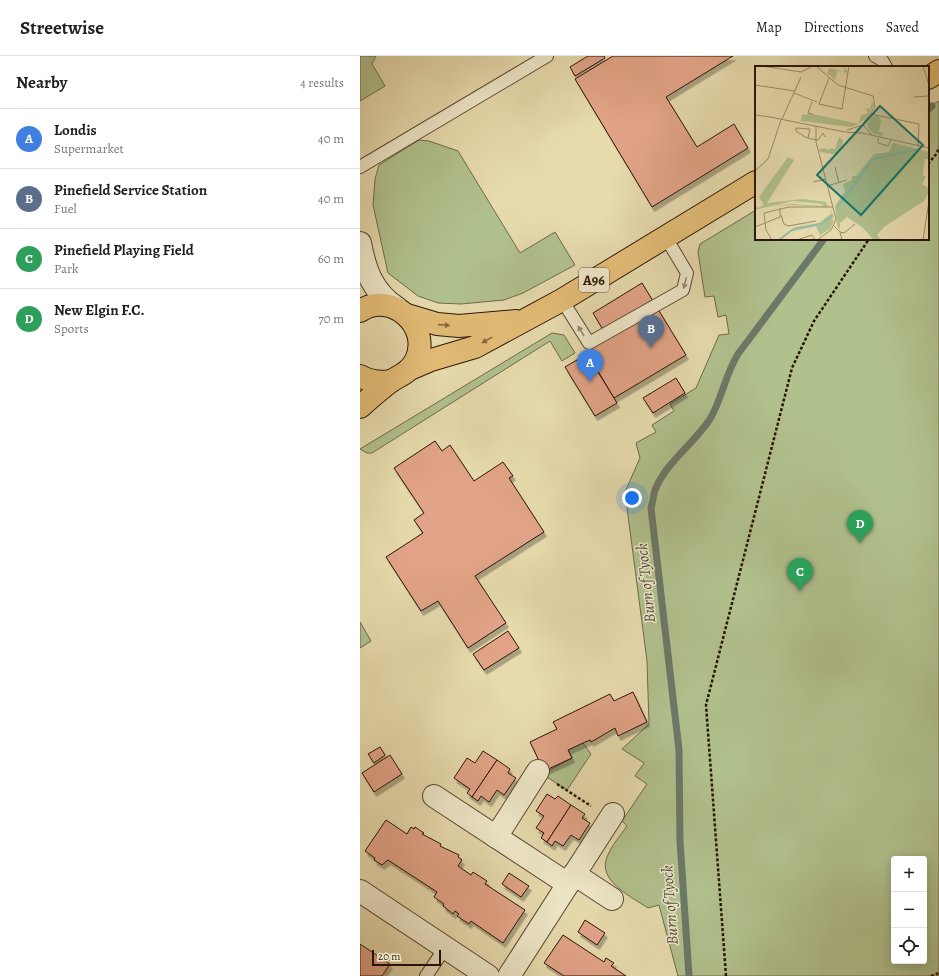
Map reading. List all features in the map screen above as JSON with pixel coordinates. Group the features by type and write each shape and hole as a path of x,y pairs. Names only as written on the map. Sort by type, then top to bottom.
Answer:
{"highway":[{"path":"929,77 939,71"},
{"name":"A96","path":"360,407 391,381 402,376 410,369 431,360 475,347 562,300 755,183"},
{"name":"A96","path":"360,311 373,306 385,306 437,324 459,326 521,321"},
{"path":"402,312 414,324 418,335 419,347 416,359 410,369"},
{"path":"360,376 366,380 379,383 391,381"}],"street":[{"path":"361,260 376,290 385,301 402,312"},
{"path":"496,837 538,771"},
{"path":"434,796 496,837 571,879 612,899"},
{"path":"509,976 611,817"},
{"path":"360,892 488,976"}],"lane":[{"path":"360,167 547,56"},
{"path":"875,56 882,60 885,66"},
{"path":"562,300 589,343 683,290 687,273 665,236"},
{"path":"426,976 445,948"}],"path":[{"path":"929,163 938,152 939,147"},
{"path":"726,976 706,705 792,368 814,321 868,240"},
{"path":"538,771 611,817"},
{"path":"931,976 939,973"}],"green space":[{"path":"360,56 376,56 372,64 385,86 360,101"},
{"path":"939,101 939,976 678,976 659,905 648,908 625,893 611,881 607,874 605,866 607,857 627,826 622,821 647,784 635,776 644,763 622,749 649,724 647,661 625,492 640,458 636,443 656,432 652,425 674,411 670,404 696,388 719,335 729,334 726,315 718,317 714,296 705,297 698,252 700,244 755,211 755,240 929,240 929,106"},
{"path":"419,140 429,141 458,151 520,253 555,232 575,265 523,293 504,300 461,304 438,303 418,296 388,273 373,205 375,179 379,165"},
{"path":"552,333 564,335 575,353 562,361 550,341 372,453 367,453 360,449"},
{"path":"360,622 371,641 360,648"},
{"path":"583,743 591,754 567,790 542,774 572,758 568,750"}],"building":[{"path":"588,56 604,56 605,58 575,76 570,67"},
{"path":"613,56 733,56 666,97 697,147 734,124 748,148 652,207 575,79"},
{"path":"642,283 686,355 614,398 586,351 608,338 593,313"},
{"path":"587,354 617,403 595,416 565,367"},
{"path":"676,378 685,393 653,413 643,398"},
{"path":"435,441 442,451 450,445 474,481 503,462 513,476 509,478 544,532 475,576 506,623 468,648 438,601 421,611 386,557 423,533 414,520 424,513 394,468"},
{"path":"508,631 519,648 484,670 473,654"},
{"path":"633,692 647,722 618,736 615,728 591,742 590,740 568,750 572,758 544,771 530,742 557,729 553,722 610,694 614,701"},
{"path":"380,747 385,755 374,763 368,754"},
{"path":"483,751 497,760 472,797 467,793 470,789 454,778 467,758 475,763"},
{"path":"390,755 402,774 374,792 362,773"},
{"path":"497,760 510,769 508,773 516,778 504,795 497,790 489,802 481,796 478,801 472,797"},
{"path":"547,794 555,799 558,796 571,805 547,842 541,838 544,833 536,828 544,816 536,811"},
{"path":"571,805 585,814 582,818 590,823 579,840 571,835 563,846 555,841 552,846 547,842"},
{"path":"386,820 407,834 411,827 414,829 415,827 424,833 422,834 441,844 440,846 459,855 458,857 462,860 458,866 471,875 473,872 487,881 485,884 525,910 503,943 471,921 469,924 457,916 459,914 455,911 453,914 443,906 444,904 434,897 437,892 388,860 382,865 374,860 375,858 365,851"},
{"path":"509,873 529,886 521,897 502,884"},
{"path":"585,920 605,933 597,945 578,932"},
{"path":"563,935 604,962 606,958 614,963 611,966 626,976 564,976 544,963"},
{"path":"360,944 390,964 382,976 360,976"}],"waterway":[{"name":"Burn of Tyock","path":"929,109 932,106"},
{"name":"Burn of Tyock","path":"689,976 680,841 679,750 651,508 655,490 660,480 673,462 710,419 738,354 823,240"}],"place":[{"name":"Pinefield Service Station","path":"651,348"},
{"name":"Londis","path":"590,382"},
{"name":"New Elgin F.C.","path":"860,543"},
{"name":"Pinefield Playing Field","path":"800,591"}]}
